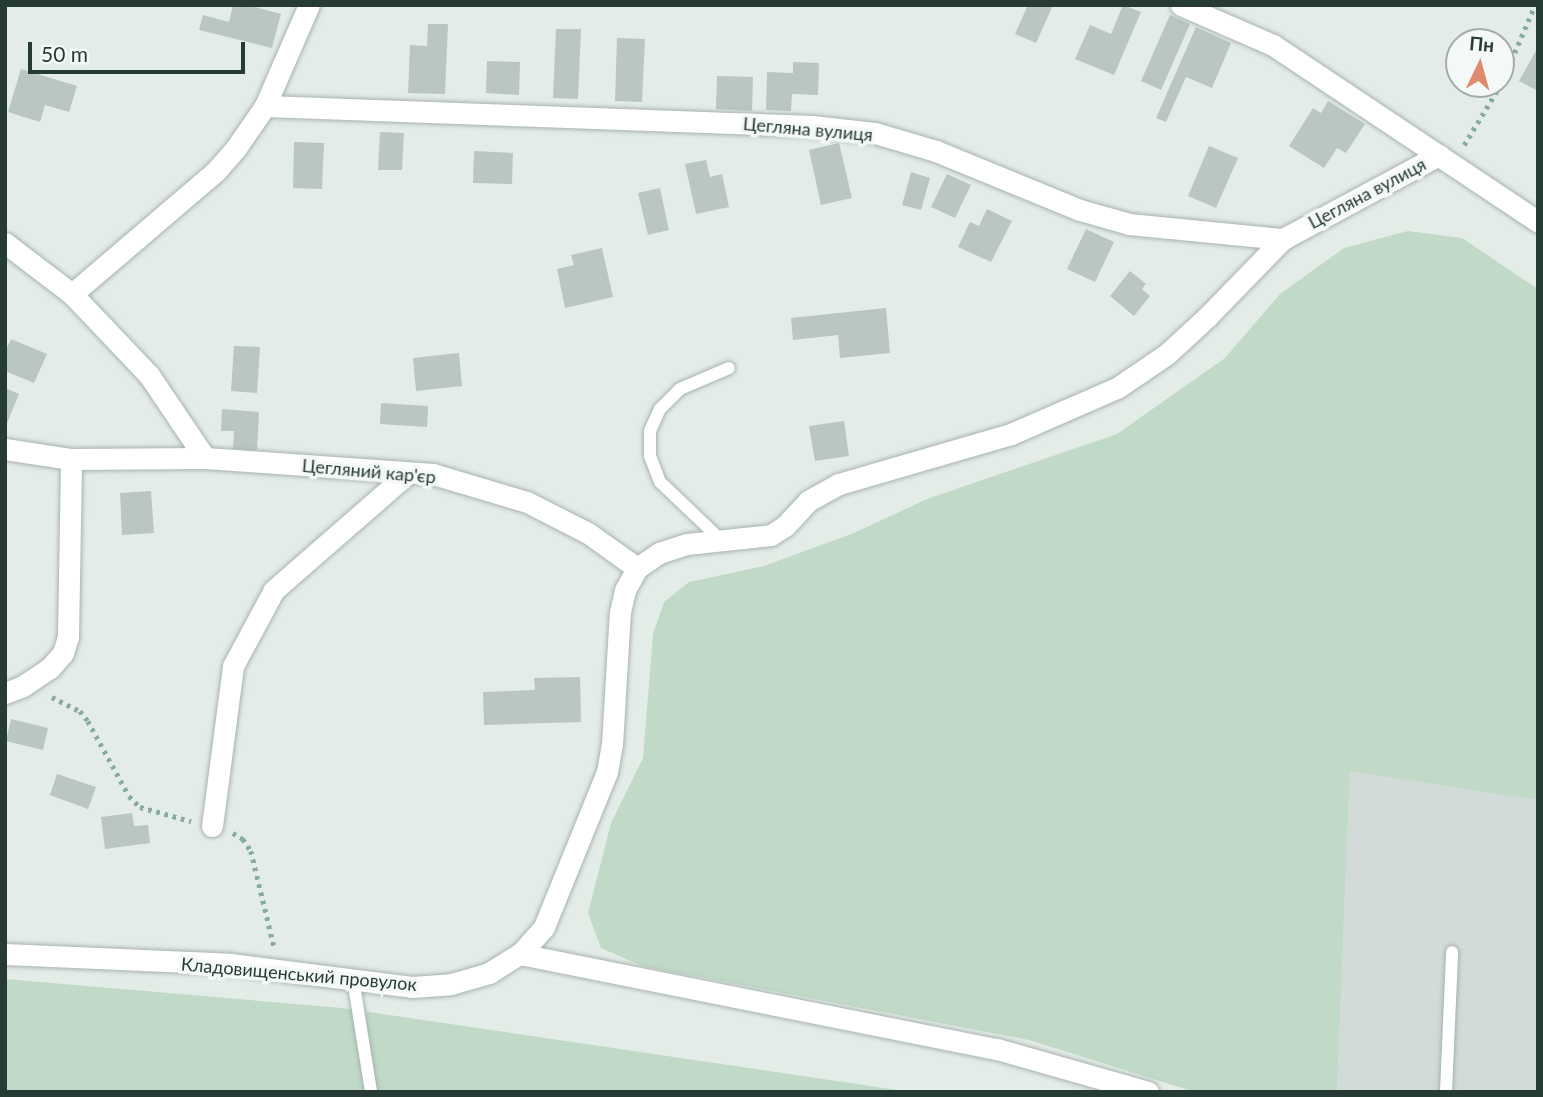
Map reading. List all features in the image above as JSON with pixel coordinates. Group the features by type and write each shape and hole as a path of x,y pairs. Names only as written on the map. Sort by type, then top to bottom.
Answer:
{"street":[{"path":"72,294 216,171 265,106 309,5"},
{"name":"Цегляна вулиця","path":"1188,7 1273,45 1538,222"},
{"name":"Цегляна вулиця","path":"265,106 812,126 875,133 936,151 1080,210 1129,224 1283,239 1445,160"},
{"path":"637,568 659,553 687,544 771,534 785,526 808,501 830,488 1011,434 1118,388 1167,354 1209,316 1283,239"},
{"path":"5,243 72,294 149,375 205,458"},
{"name":"Цегляний кар'єр","path":"5,449 71,459 205,458 433,474 527,502 589,533 637,568"},
{"path":"14,690 50,668 63,653 68,637 71,459"},
{"path":"212,827 233,666 274,590 408,473"},
{"name":"Кладовищенський провулок","path":"5,954 230,964 412,986 451,984 489,973 520,954 544,927 607,772 612,745 620,611 625,590 637,568"},
{"path":"520,954 997,1049 1148,1092"}],"lane":[{"path":"722,541 660,482 650,456 650,431 660,410 680,389 729,368"},
{"path":"1446,1092 1452,952"},
{"path":"353,979 371,1092"}],"path":[{"path":"1445,160 1501,84 1535,5"},
{"path":"14,690 65,702 80,711 89,721 129,796 140,807 212,827 243,839 251,851 280,971"}],"shaded area":[{"path":"1350,770 1538,800 1538,1092 1337,1092"}],"green space":[{"path":"1408,231 1462,238 1538,289 1538,800 1350,771 1337,1092 1195,1092 1029,1040 642,966 601,948 588,913 611,823 643,758 653,634 664,602 689,582 764,566 854,533 927,499 1117,434 1225,358 1280,294 1344,248"},
{"path":"5,979 342,1008 911,1092 5,1092"}],"building":[{"path":"233,5 247,5 281,14 272,48 199,30 203,15 229,22"},
{"path":"1028,5 1053,5 1036,43 1015,34"},
{"path":"1123,5 1141,12 1114,75 1075,59 1090,25 1111,34"},
{"path":"1170,15 1190,24 1161,90 1141,81"},
{"path":"428,24 448,24 445,94 408,93 410,45 427,46"},
{"path":"1196,27 1231,43 1212,88 1186,77 1166,122 1156,118"},
{"path":"556,29 581,29 578,99 553,98"},
{"path":"617,38 645,39 642,102 615,101"},
{"path":"1538,47 1538,91 1519,81"},
{"path":"487,61 520,62 519,95 486,93"},
{"path":"793,62 819,63 818,95 792,94 791,111 766,110 767,72 793,73"},
{"path":"21,69 77,86 69,112 45,105 40,122 8,112"},
{"path":"717,76 753,77 752,111 716,109"},
{"path":"1328,101 1365,124 1346,153 1337,148 1324,168 1289,146 1313,108 1321,113"},
{"path":"380,132 404,133 402,170 378,170"},
{"path":"294,142 324,143 322,189 293,188"},
{"path":"839,143 852,198 821,205 809,150"},
{"path":"1209,146 1238,158 1216,208 1188,196"},
{"path":"474,151 513,153 512,184 473,183"},
{"path":"706,160 710,177 722,174 729,207 696,214 685,164"},
{"path":"911,172 930,178 921,210 902,205"},
{"path":"947,174 971,185 955,218 931,207"},
{"path":"660,188 669,230 648,235 638,193"},
{"path":"987,209 1012,221 991,262 958,247 970,222 979,226"},
{"path":"1086,229 1114,242 1095,282 1067,269"},
{"path":"602,248 613,297 565,308 557,269 574,265 571,255"},
{"path":"1130,271 1146,284 1142,289 1150,296 1134,316 1110,296"},
{"path":"886,308 890,353 840,358 838,335 793,340 791,318"},
{"path":"11,339 47,354 34,383 5,371 5,352"},
{"path":"234,346 260,347 257,393 231,391"},
{"path":"459,353 462,386 416,391 413,358"},
{"path":"5,388 19,394 5,428"},
{"path":"381,403 428,406 427,427 380,424"},
{"path":"222,409 259,412 257,450 233,449 234,431 221,431"},
{"path":"844,421 849,456 815,461 809,426"},
{"path":"151,491 154,533 122,535 120,493"},
{"path":"580,677 581,722 484,725 483,692 535,690 534,678"},
{"path":"11,719 48,728 43,750 6,741"},
{"path":"57,774 96,787 88,809 50,795"},
{"path":"132,813 134,826 148,825 150,843 105,849 101,817"}]}
